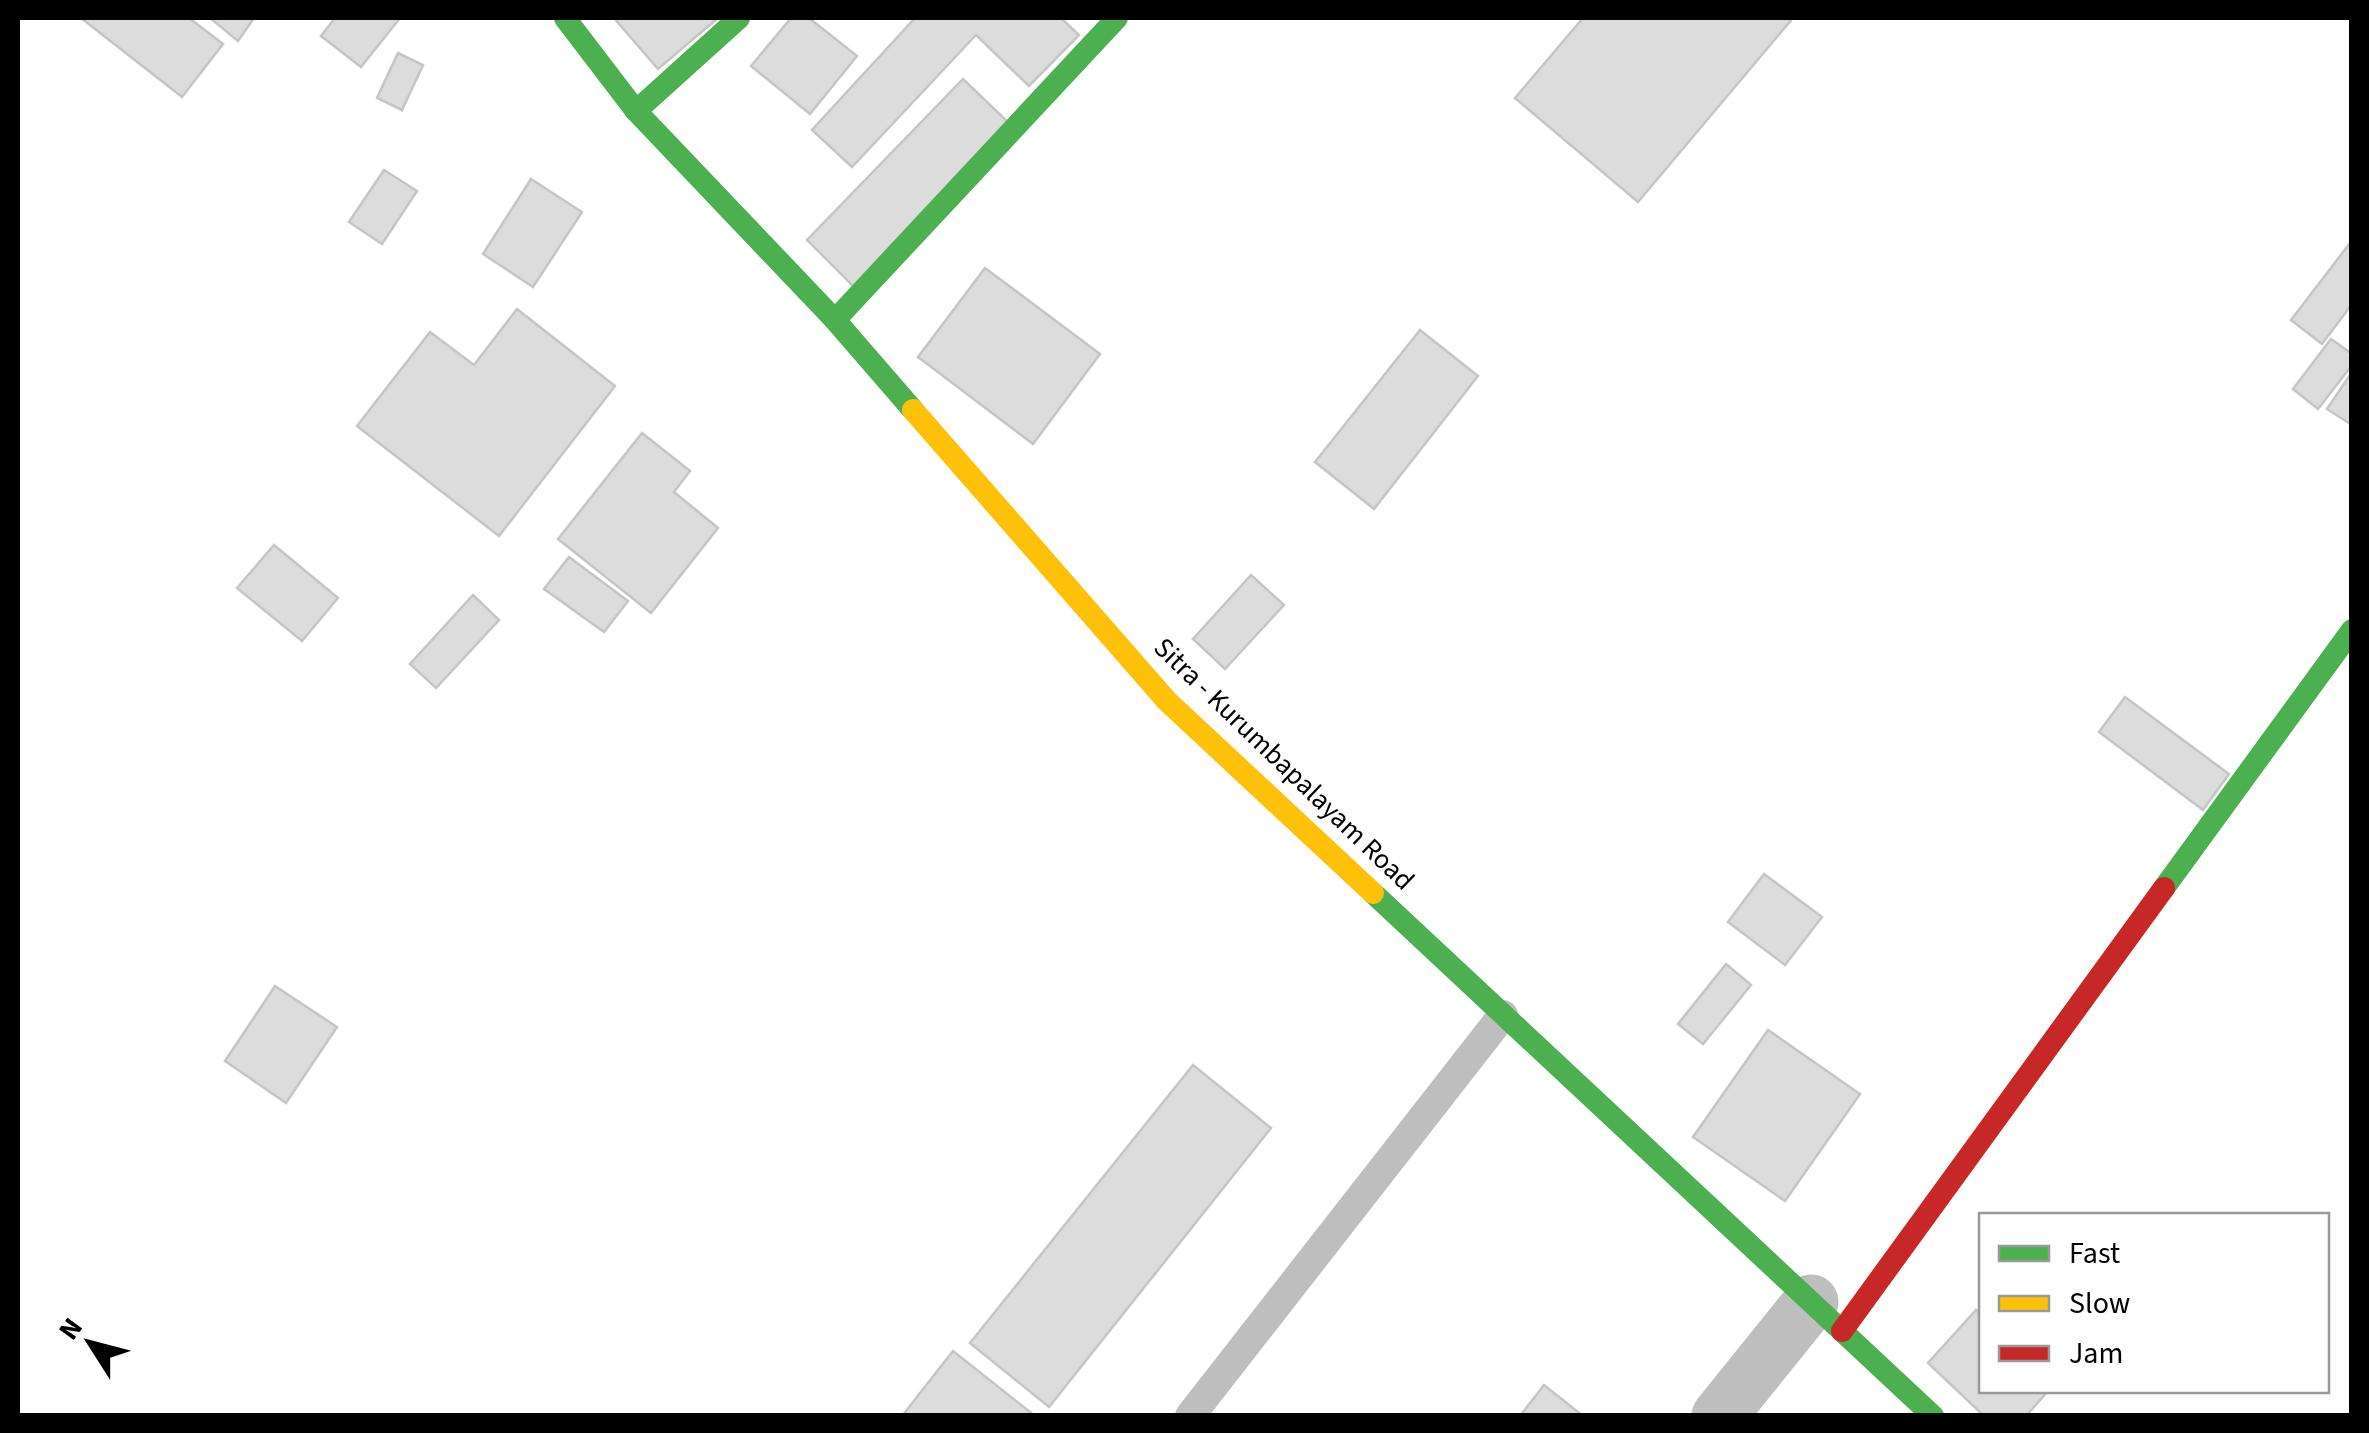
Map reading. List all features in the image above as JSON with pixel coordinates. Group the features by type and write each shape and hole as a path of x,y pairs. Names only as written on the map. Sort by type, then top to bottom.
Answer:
{"main road":[{"name":"Sitra - Kurumbapalayam Road","path":"565,18 636,112 836,320 1168,701 1932,1416"},
{"path":"636,112 739,18"},
{"path":"836,320 1118,18"},
{"path":"1826,1316 2352,630"}],"street":[{"path":"1719,1416 1826,1316"}],"lane":[{"path":"1190,1416 1503,1015"}],"building":[{"path":"81,18 189,18 223,44 182,97"},
{"path":"210,18 254,18 238,41"},
{"path":"335,18 400,18 361,67 321,36"},
{"path":"614,18 718,18 658,69"},
{"path":"791,18 809,18 857,56 810,114 751,66"},
{"path":"915,18 1061,18 1079,35 1029,86 976,35 852,167 812,130"},
{"path":"1583,18 1793,18 1638,202 1515,98"},
{"path":"398,53 423,65 402,110 377,98"},
{"path":"963,79 1011,125 855,288 807,240"},
{"path":"384,170 417,191 382,244 349,222"},
{"path":"531,179 582,212 533,287 483,254"},
{"path":"2350,243 2352,304 2322,344 2291,320"},
{"path":"985,268 1100,354 1033,444 918,357"},
{"path":"517,309 615,386 499,536 357,426 430,332 474,365"},
{"path":"1420,330 1478,376 1374,509 1315,462"},
{"path":"2331,339 2352,354 2352,365 2318,409 2293,389"},
{"path":"2352,372 2352,425 2327,409"},
{"path":"642,433 690,471 674,492 718,528 651,613 558,539"},
{"path":"274,545 338,598 302,641 237,588"},
{"path":"569,557 628,601 604,632 544,589"},
{"path":"1251,575 1284,605 1225,669 1193,639"},
{"path":"473,595 499,620 436,688 410,664"},
{"path":"2125,697 2229,774 2203,810 2099,732"},
{"path":"1764,874 1822,917 1785,965 1728,922"},
{"path":"1726,964 1751,985 1703,1044 1678,1024"},
{"path":"275,986 337,1027 286,1103 225,1061"},
{"path":"1768,1030 1860,1094 1785,1201 1693,1137"},
{"path":"1193,1065 1271,1128 1049,1407 970,1343"},
{"path":"1976,1310 1979,1393 2046,1393 2026,1416 1984,1416 1928,1363"},
{"path":"953,1351 1035,1416 902,1416"},
{"path":"1544,1385 1583,1416 1520,1416"}],"traffic: fast":[{"path":"565,18 636,111 835,320 913,410"},
{"path":"636,111 739,18"},
{"path":"835,320 1117,18"},
{"path":"2164,888 2352,630"},
{"path":"1373,893 1933,1416"}],"traffic: slow":[{"path":"913,410 1167,701 1373,893"}],"traffic: jam":[{"path":"1842,1331 2164,888"}]}
